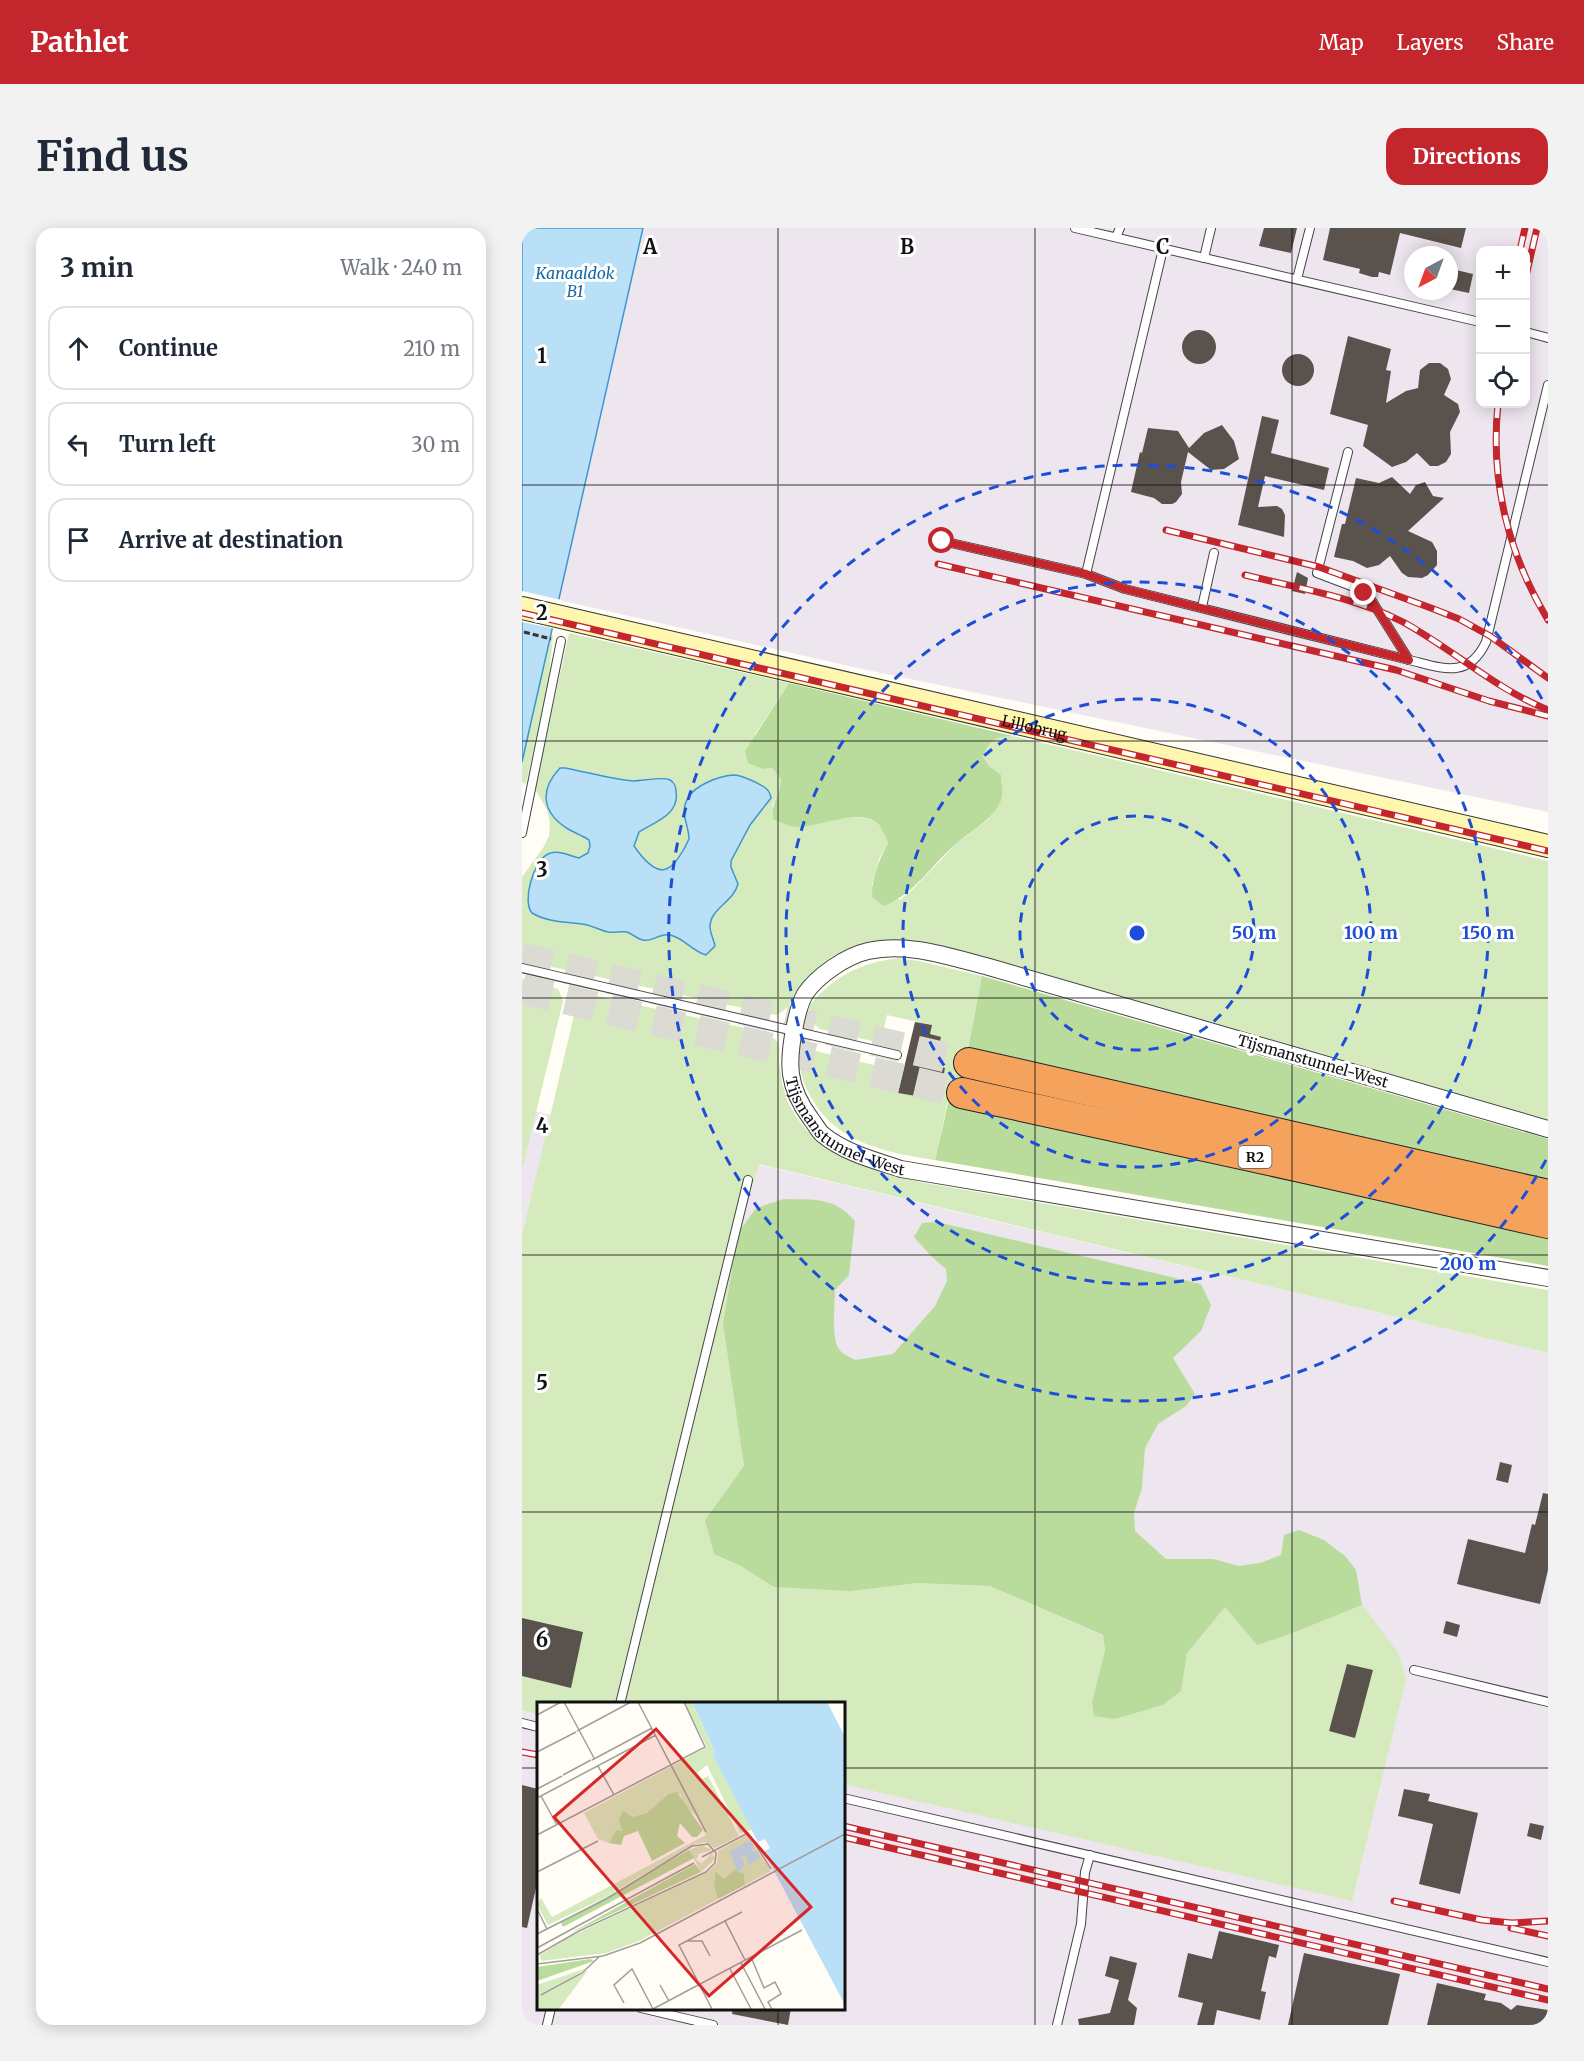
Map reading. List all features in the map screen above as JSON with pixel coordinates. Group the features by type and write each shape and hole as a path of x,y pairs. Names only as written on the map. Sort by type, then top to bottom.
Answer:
{"highway":[{"name":"R2","path":"969,1063 1548,1195"},
{"name":"R2","path":"962,1093 1548,1224"}],"street":[{"name":"Lillobrug","path":"522,608 1548,846"},
{"name":"Tijsmanstunnel-West","path":"1548,1129 989,967 906,948 868,951 853,956 830,969 805,995 790,1048 789,1076 799,1103 822,1133 856,1154 901,1169 1548,1278"}],"lane":[{"path":"1075,228 1476,321"},
{"path":"1116,237 1120,228"},
{"path":"1204,258 1211,228"},
{"path":"1297,279 1310,228"},
{"path":"1086,574 1163,249"},
{"path":"1530,333 1548,338"},
{"path":"942,541 1086,574 1125,589 1437,667 1456,669 1473,662 1482,652 1490,629 1548,385"},
{"path":"1348,452 1317,573 1352,586 1370,598 1409,660"},
{"path":"1202,607 1214,553"},
{"path":"522,833 561,641"},
{"path":"522,968 897,1055"},
{"path":"620,1702 748,1180"},
{"path":"1414,1670 1548,1702"},
{"path":"522,1723 537,1726"},
{"path":"844,1798 1548,1962"},
{"path":"1057,2025 1081,1924 1085,1872 1090,1855"},
{"path":"547,2025 551,2010"},
{"path":"649,2010 713,2025"}],"path":[{"path":"524,632 561,641"}],"shaded area":[{"path":"643,228 1548,228 1548,812 853,667 559,600"},
{"path":"522,1108 1548,1353 1548,2025 522,2025"}],"green space":[{"path":"569,633 789,683 755,734 763,769 772,768 781,779 781,789 772,806 802,827 842,818 864,818 880,826 888,843 879,859 872,885 900,900 957,843 988,820 1003,797 1001,776 983,758 994,741 1002,737 1013,736 1548,861 1548,1121 914,942 868,944 841,952 817,969 790,1004 776,1015 529,962 522,956 522,877 549,836 550,822 547,810 535,789"},
{"path":"551,635 553,636 548,688 526,784 522,782 522,762"},
{"path":"789,683 1013,736 994,740 983,757 989,766 1001,775 1003,796 998,806 982,824 948,851 905,894 884,906 872,897 877,869 888,843 880,826 873,820 853,817 799,827 789,826 773,819 773,807 781,779 772,768 763,769 748,763 745,751"},
{"path":"899,958 982,976 958,1097 949,1096 935,1160 884,1150 851,1137 837,1128 814,1102 801,1072 803,1048 903,1072 898,1093 939,1100 945,1068 935,1065 941,1038 930,1034 931,1025 887,1015 881,1043 820,1029 809,1016 810,1005 839,978 873,963"},
{"path":"982,976 1548,1139 1548,1181 967,1053"},
{"path":"522,979 558,989 563,1001 522,1170"},
{"path":"584,995 592,995 763,1032 771,1036 779,1045 779,1061 786,1095 801,1123 830,1150 866,1167 886,1173 925,1183 1548,1290 1548,1353 759,1164 738,1233 723,1324 744,1466 705,1520 714,1554 741,1566 774,1587 850,1591 916,1583 990,1586 1103,1636 1105,1650 1092,1702 1094,1716 1115,1719 1163,1705 1181,1691 1187,1653 1225,1607 1257,1645 1362,1605 1399,1654 1406,1680 1352,1901 844,1784 844,1702 537,1702 537,1714 522,1710 522,1235 576,1007"},
{"path":"950,1095 1548,1236 1548,1266 935,1160"},
{"path":"784,1199 831,1203 855,1221 849,1275 835,1290 834,1321 835,1337 839,1349 855,1360 893,1354 935,1306 947,1281 946,1269 914,1237 922,1223 937,1222 1201,1284 1211,1305 1201,1331 1173,1358 1195,1394 1186,1406 1158,1424 1145,1448 1142,1488 1134,1513 1135,1531 1166,1559 1213,1559 1239,1566 1260,1563 1281,1555 1284,1535 1299,1530 1324,1540 1345,1556 1356,1570 1362,1605 1257,1645 1225,1607 1187,1653 1181,1691 1163,1705 1115,1719 1094,1716 1092,1702 1105,1650 1103,1635 990,1586 917,1583 850,1591 774,1587 741,1566 714,1554 705,1520 744,1466 723,1324 738,1233 756,1208"}],"water":[{"name":"Kanaaldok B1","path":"522,228 643,228 522,762"},
{"path":"560,768 624,780 663,778 673,782 676,791 674,806 665,817 639,832 634,846 651,865 665,870 677,860 689,839 684,809 691,793 696,789 714,779 733,775 747,778 768,790 771,798 750,825 731,861 738,884 732,896 711,920 710,929 715,946 706,955 670,935 643,940 627,932 608,932 585,925 550,920 532,913 529,908 529,891 534,873 543,858 555,852 579,858 588,853 590,846 589,840 559,823 546,801 549,785"}],"pier":[{"path":"522,591 562,600 555,629 522,622"}],"building":[{"path":"1264,228 1297,228 1291,253 1259,246"},
{"path":"1330,228 1466,228 1461,248 1400,233 1390,275 1379,272 1378,277 1372,277 1359,273 1360,269 1323,260"},
{"path":"1458,270 1473,274 1469,293 1458,291"},
{"path":"1199,330 1211,335 1216,347 1211,359 1199,364 1187,359 1182,347 1187,335"},
{"path":"1348,336 1391,349 1386,370 1391,371 1386,403 1406,391 1418,388 1420,370 1429,363 1440,363 1448,369 1451,379 1444,395 1458,404 1460,412 1450,432 1451,454 1446,462 1438,466 1430,466 1417,453 1406,462 1392,467 1363,446 1368,425 1330,414"},
{"path":"1298,354 1309,359 1314,370 1309,381 1298,386 1287,381 1282,370 1287,359"},
{"path":"1262,416 1279,420 1271,453 1329,468 1324,490 1265,476 1258,507 1277,506 1282,509 1285,515 1284,537 1238,525"},
{"path":"1222,425 1234,441 1239,459 1224,469 1211,470 1188,452 1181,482 1182,494 1172,504 1162,504 1154,498 1131,492 1148,428 1178,431 1189,448 1204,433"},
{"path":"1392,477 1410,494 1416,485 1425,482 1433,496 1444,498 1408,531 1432,542 1437,551 1437,565 1422,578 1408,577 1402,573 1390,556 1379,565 1367,568 1353,561 1334,557 1356,478 1379,483"},
{"path":"1297,572 1308,578 1305,594 1292,591"},
{"path":"915,1022 932,1025 930,1034 941,1037 935,1065 945,1068 939,1100 898,1093"},
{"path":"1500,1462 1512,1465 1508,1483 1496,1480"},
{"path":"1543,1493 1548,1494 1548,1570 1540,1604 1457,1584 1468,1539 1525,1553"},
{"path":"522,1618 583,1632 571,1688 522,1676"},
{"path":"1446,1621 1460,1625 1457,1637 1443,1633"},
{"path":"1347,1664 1373,1670 1355,1738 1329,1731"},
{"path":"522,1785 537,1789 537,1883 527,1928 522,1927"},
{"path":"1404,1789 1430,1794 1428,1801 1478,1813 1460,1894 1419,1884 1433,1824 1398,1816"},
{"path":"1530,1823 1544,1826 1541,1840 1527,1836"},
{"path":"1219,1931 1279,1945 1276,1958 1269,1956 1261,1991 1266,1992 1260,2020 1217,2010 1214,2025 1197,2025 1203,2003 1178,1997 1188,1953 1212,1959"},
{"path":"1304,1953 1400,1974 1388,2025 1288,2025"},
{"path":"1110,1956 1137,1963 1128,2000 1137,2008 1134,2025 1079,2025 1078,2019 1110,2013 1119,1980 1105,1976"},
{"path":"1437,1983 1486,1994 1484,2000 1501,2003 1511,2010 1517,2005 1548,2010 1545,2025 1427,2025"},
{"path":"733,2010 791,2010 788,2025 732,2014"}],"tunnel":[{"path":"522,958 969,1063"},
{"path":"522,989 962,1093"}],"railway":[{"path":"1521,246 1525,228"},
{"path":"1530,259 1537,228"},
{"path":"1498,408 1497,461 1505,516 1522,569 1548,620"},
{"path":"1166,530 1319,567 1431,608 1459,619 1490,636 1548,678"},
{"path":"938,564 1396,670 1489,701 1548,716"},
{"path":"1245,575 1326,594 1384,613 1422,633 1510,691 1548,710"},
{"path":"522,613 1548,851"},
{"path":"522,1752 537,1755"},
{"path":"844,1826 1548,1989"},
{"path":"844,1837 1548,2000"},
{"path":"1394,1901 1482,1920 1512,1923 1548,1921"},
{"path":"1511,1928 1548,1936"}],"route":[{"path":"942,541 1086,574 1125,589 1409,660 1370,598 1364,593"}]}
